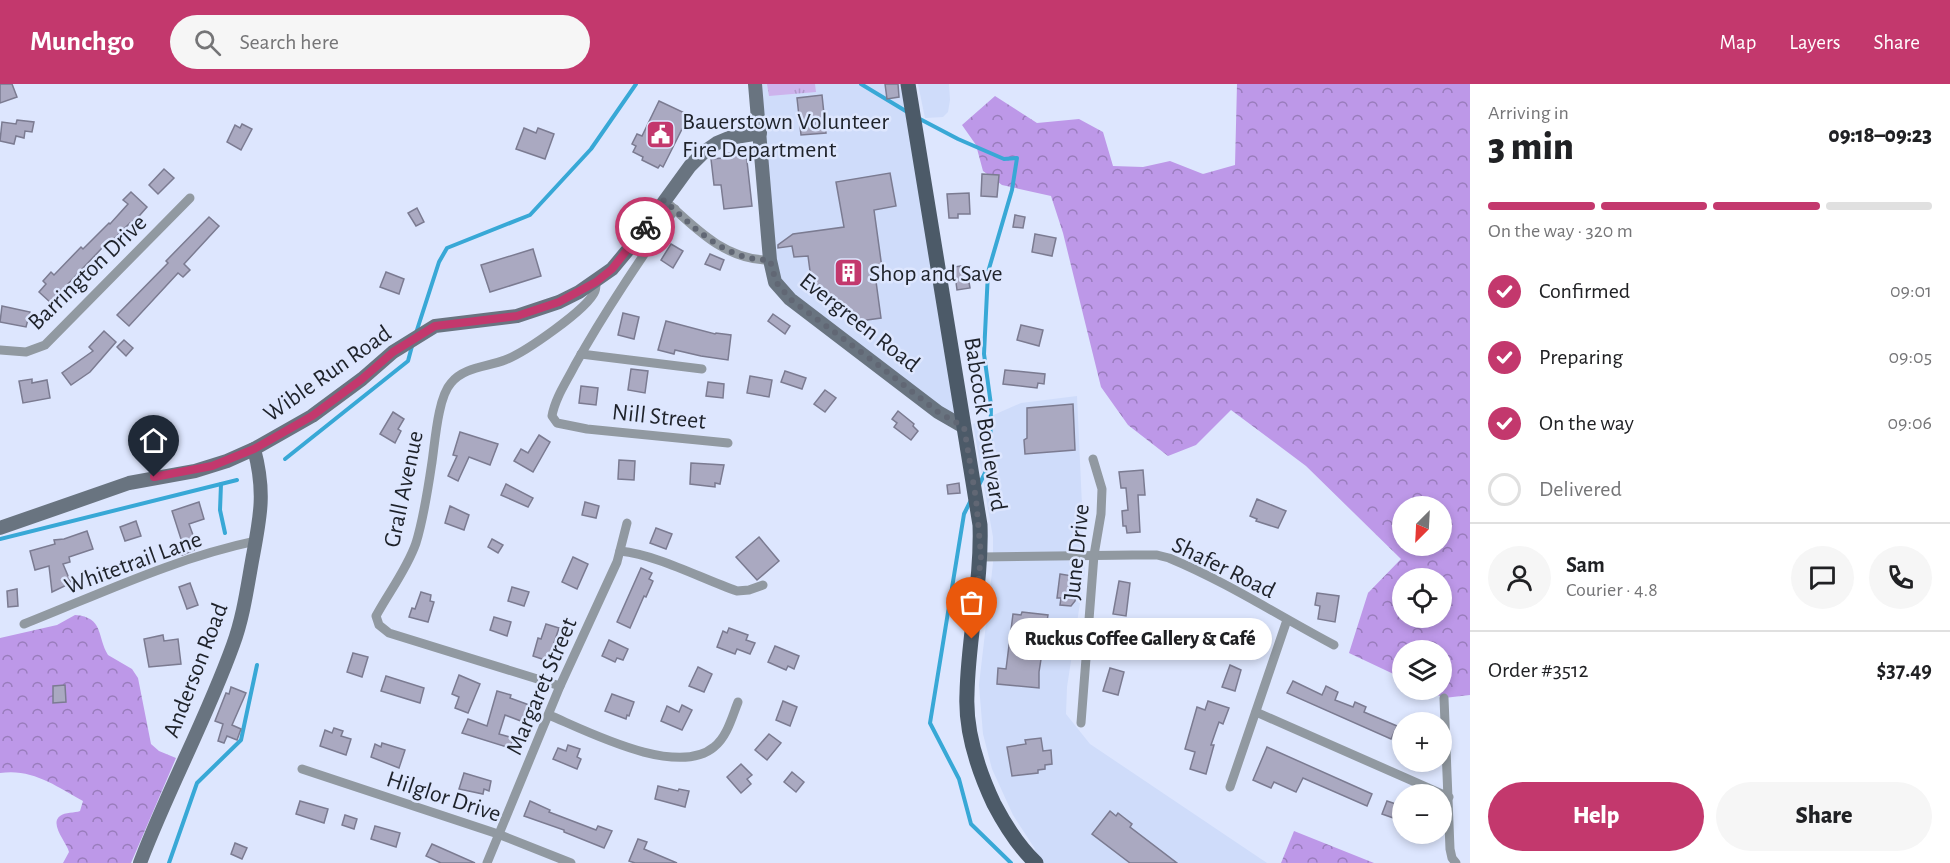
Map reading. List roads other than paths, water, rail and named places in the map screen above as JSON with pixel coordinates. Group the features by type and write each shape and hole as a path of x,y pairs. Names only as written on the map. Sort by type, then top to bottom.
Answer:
{"main road":[{"name":"Babcock Boulevard","path":"908,84 976,499 981,556 966,696 972,743 982,776 1000,816 1036,863"}],"street":[{"name":"Evergreen Road","path":"755,84 770,260 776,282 790,299 938,412 964,427"},
{"name":"Wible Run Road","path":"0,528 129,483 212,466 254,449 312,416 403,347 435,326 517,316 559,302 596,282 612,269 670,205 690,166 704,152 729,138 760,133"},
{"name":"Barrington Drive","path":"0,350 26,352 45,345 190,198"},
{"path":"702,369 581,354 670,205 691,226 729,251 756,261 770,260"},
{"name":"Grall Avenue","path":"560,686 389,633 379,625 376,616 415,545 430,476 437,423 448,386 462,373 505,361 528,350 560,326 591,298 596,290 596,282"},
{"name":"Nill Street","path":"581,354 563,388 552,416 557,423 587,429 728,443"},
{"name":"Anderson Road","path":"140,863 234,643 244,605 262,505 262,486 254,449"},
{"name":"June Drive","path":"1081,723 1094,555 1101,514 1102,489 1093,459"},
{"name":"Margaret Street","path":"486,863 560,686 617,562 627,523"},
{"name":"Whitetrail Lane","path":"24,624 183,561 256,541"},
{"path":"620,551 632,552 737,591 763,585"},
{"name":"Shafer Road","path":"981,556 1157,555 1169,558 1253,598 1287,620 1334,645"},
{"path":"1230,787 1287,620"},
{"path":"1444,700 1448,784"},
{"path":"549,715 645,753 676,757 692,756 702,754 716,746 726,731 738,702"},
{"path":"1256,712 1419,784"},
{"name":"Hilglor Drive","path":"302,769 498,834 571,863"},
{"path":"1450,844 1456,863"}],"waterway":[{"path":"416,333 439,262 447,248 530,215 591,149 636,84"},
{"path":"861,84 909,113"},
{"path":"918,118 1004,159 1017,158 1012,190 988,272 984,354 991,405 990,463 979,485"},
{"path":"285,459 408,361 412,346"},
{"path":"0,539 237,480"},
{"path":"221,484 220,510 225,533"},
{"path":"971,500 964,514 930,723 959,779 971,824 1011,863"},
{"path":"169,863 197,783 241,740 257,665"}],"place":[{"name":"Bauerstown Volunteer Fire Department","path":"661,135"},
{"name":"Shop and Save","path":"848,273"},
{"name":"Ruckus Coffee Gallery & Café","path":"972,639"}]}
